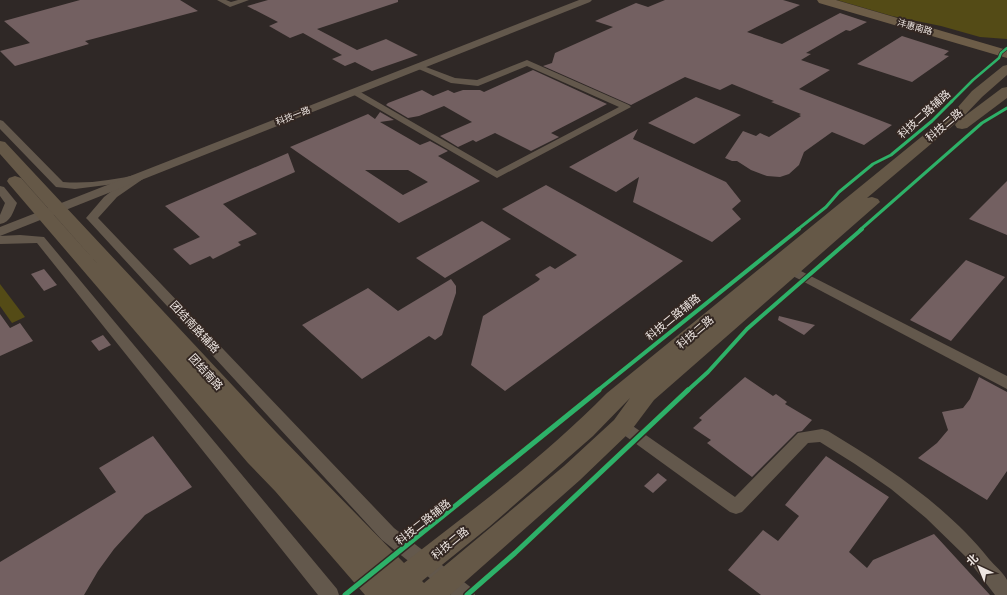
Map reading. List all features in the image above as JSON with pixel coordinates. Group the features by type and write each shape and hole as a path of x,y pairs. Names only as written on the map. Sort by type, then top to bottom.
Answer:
{"main road":[{"name":"沣惠南路","path":"822,0 1007,54"},
{"path":"886,19 932,26 1007,48"},
{"path":"886,19 917,34 1007,61"},
{"name":"科技二路","path":"394,592 425,563 585,430 615,399 963,110 977,94 1007,69"},
{"name":"科技二路","path":"438,588 572,473 622,426 646,394 980,110 1007,91"},
{"name":"团结南路","path":"0,145 51,212 256,456 394,592"},
{"name":"团结南路","path":"0,164 51,212"}],"street":[{"path":"221,0 230,4 245,0"},
{"name":"科技一路","path":"0,232 587,0"},
{"path":"354,92 497,175 626,107 527,63 478,83 454,82 418,67"},
{"path":"0,123 60,185 75,186 107,183 140,176"},
{"name":"团结南路辅路","path":"140,176 111,195 92,218 388,534 425,563 438,588 466,595"},
{"path":"0,189 11,203 6,216 0,221"},
{"path":"0,240 40,240 330,595"},
{"path":"793,270 1007,383"},
{"path":"622,426 736,507 804,437 822,435 861,459 897,484 932,513 972,551 1007,595"}],"shaded area":[{"path":"837,0 1007,0 1007,39 980,37 941,26 892,16"},
{"path":"0,284 25,317 12,323 0,306"}],"building":[{"path":"80,0 180,0 198,11 85,41 89,44 15,66 0,51 30,43 4,21"},
{"path":"268,0 398,0 398,2 317,29 357,50 386,39 418,55 372,71 355,62 345,66 332,59 342,55 303,33 290,38 269,26 278,22 247,6"},
{"path":"665,0 783,0 800,5 747,32 782,44 840,13 867,22 850,31 846,30 806,53 811,54 801,60 830,70 799,89 892,125 864,145 832,132 804,152 799,165 789,174 780,177 767,176 751,170 737,161 732,161 725,158 743,131 756,136 760,133 769,137 801,116 799,115 801,114 732,84 720,90 685,77 631,105 543,66 552,63 555,53 613,27 595,21 636,3 648,7"},
{"path":"902,36 949,51 944,55 949,56 912,82 857,64"},
{"path":"533,70 607,104 551,133 559,137 531,151 495,133 476,142 473,140 458,147 440,136 472,122 444,106 419,116 408,118 386,105 422,90 433,96 448,90 454,93 463,90 480,90 484,92"},
{"path":"696,97 741,115 694,144 648,123"},
{"path":"380,112 394,120 380,122 420,145 430,141 448,151 438,156 480,181 399,223 290,147 368,114 375,119","holes":["365,170 408,170 428,182 403,195"]},
{"path":"638,129 633,139 726,182 741,201 732,209 741,219 712,242 633,202 639,177 616,192 569,167"},
{"path":"288,153 295,172 223,204 257,234 238,242 241,245 213,259 210,256 190,265 173,249 200,237 165,206"},
{"path":"1007,181 1007,235 969,219"},
{"path":"546,185 683,261 505,391 471,365 483,316 538,281 540,279 535,275 550,266 555,269 577,255 502,209"},
{"path":"482,221 511,239 445,278 416,258"},
{"path":"966,260 1005,277 951,341 910,320"},
{"path":"44,269 57,285 44,291 31,274"},
{"path":"451,279 456,286 456,293 442,335 435,340 429,336 362,379 302,325 368,288 398,311"},
{"path":"0,314 10,328 20,323 33,341 0,356"},
{"path":"779,316 815,325 804,335 778,320"},
{"path":"103,335 111,345 99,351 91,341"},
{"path":"745,377 773,396 776,394 787,402 785,404 812,420 802,431 797,432 752,477 707,443 711,440 693,428 702,420 699,418"},
{"path":"979,377 1007,392 1007,471 987,500 918,458 937,443 948,430 942,412 963,408 970,399"},
{"path":"153,436 192,487 145,515 114,549 98,571 84,595 0,595 0,562 116,492 99,468"},
{"path":"826,456 889,497 849,552 867,568 873,560 934,534 990,595 761,595 728,570 763,530 778,541 799,516 785,505"},
{"path":"658,473 667,480 653,493 644,486"}],"cycle path":[{"name":"科技二路辅路","path":"345,595 466,499 705,303 826,207 839,192 873,164 891,155 932,121 973,80 999,58 1001,53 1007,48"},
{"path":"467,595 515,553 708,372 747,329 982,123 1007,108"}]}
